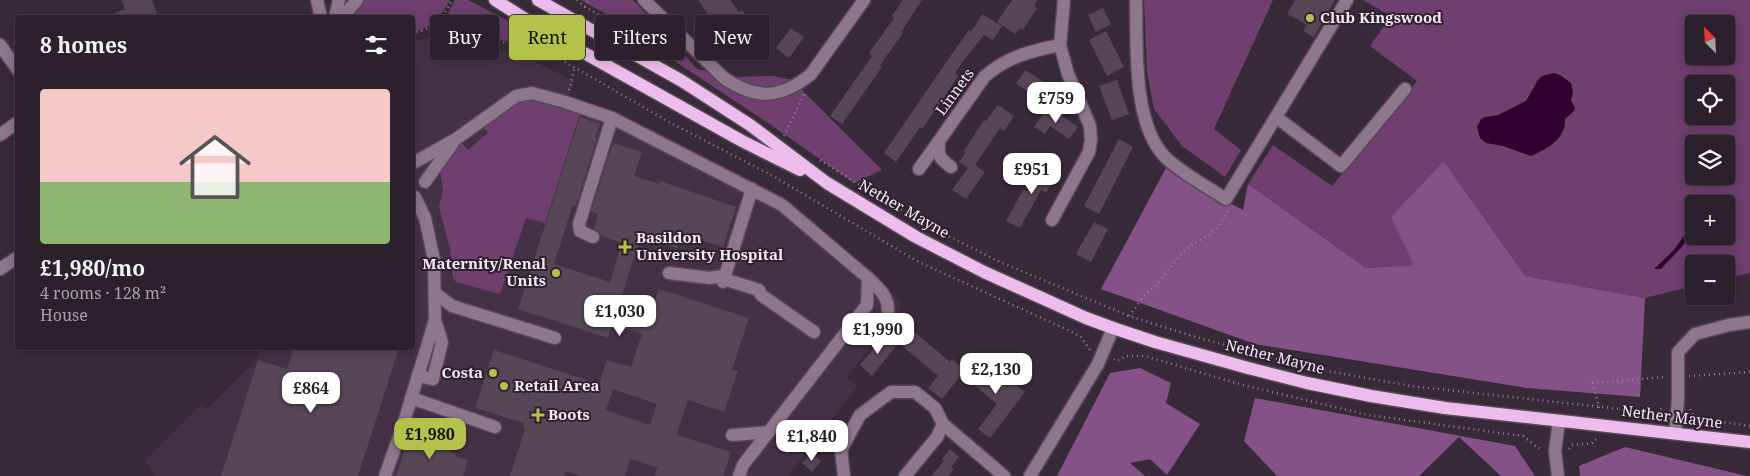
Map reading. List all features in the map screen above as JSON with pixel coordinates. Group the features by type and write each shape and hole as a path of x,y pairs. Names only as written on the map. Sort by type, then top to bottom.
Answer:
{"main road":[{"name":"Nether Mayne","path":"495,0 734,137 828,183 916,236 984,272 1086,318 1113,328 1239,366 1371,396 1445,408 1750,442"},
{"name":"Nether Mayne","path":"538,0 682,82 750,125 828,183"}],"street":[{"path":"317,0 320,15"},
{"path":"336,15 339,0"},
{"path":"344,15 357,0"},
{"path":"490,0 508,8"},
{"path":"644,0 724,78 748,92 761,94 775,94 789,90 811,74 864,0"},
{"path":"1052,220 1089,152 1091,139 1090,126 1068,74 1060,45 1064,0"},
{"path":"1136,0 1140,95 1146,121 1153,138 1166,157 1226,199 1347,0"},
{"path":"0,45 15,66"},
{"name":"Linnets","path":"919,169 985,76 996,67 1026,52 1060,45"},
{"path":"1276,117 1341,166 1405,89"},
{"path":"415,161 456,139 516,96 532,93 565,102 612,118 782,205 883,292 888,302 888,311"},
{"path":"593,237 580,231 579,224 612,118"},
{"path":"0,135 15,124"},
{"path":"415,197 422,192 426,182 456,139"},
{"path":"939,142 941,159 951,167"},
{"path":"415,163 423,171 426,182"},
{"path":"724,276 752,189"},
{"path":"385,476 435,320 433,252 425,218 415,200"},
{"path":"0,269 15,259"},
{"path":"669,273 709,278 724,276"},
{"path":"724,276 730,282 759,290 761,295 814,332"},
{"path":"739,476 743,465 867,306 868,278"},
{"path":"435,293 452,306 555,338"},
{"path":"1675,433 1678,352 1695,334 1729,325 1750,322"},
{"path":"1030,476 1098,364 1113,328"},
{"path":"844,476 841,450 860,415 891,392 915,392 936,408 943,424 1004,476"},
{"path":"411,398 495,427"},
{"path":"1558,476 1555,451 1560,421"},
{"path":"904,476 937,437 943,424"},
{"path":"732,434 769,432"}],"path":[{"path":"444,15 452,0"},
{"path":"577,0 599,15"},
{"path":"585,7 588,0"},
{"path":"415,33 430,28"},
{"path":"499,41 553,55 671,123 773,176 917,261 1072,332 1081,337 1089,350"},
{"path":"568,91 575,67"},
{"path":"778,132 784,136 807,89 811,74"},
{"path":"815,157 875,196 950,237 1029,275 1130,316 1189,335 1333,372 1411,386 1656,413 1666,403"},
{"path":"1130,316 1143,296 1156,285 1182,253 1194,243 1207,237 1219,226 1228,212 1226,199"},
{"path":"1599,408 1593,383 1750,372"},
{"path":"1687,404 1695,418 1750,426"},
{"path":"1567,452 1572,445 1592,443 1596,439"}],"shaded area":[{"path":"364,0 450,0 440,15 430,15 430,25 415,32 415,15 354,15"},
{"path":"455,0 468,0 497,15 448,15"},
{"path":"581,0 633,0 647,15 608,15"},
{"path":"1144,0 1273,0 1214,129 1241,150 1225,177 1182,146 1154,109 1147,72"},
{"path":"1363,0 1750,0 1750,273 1735,276 1735,255 1685,255 1685,288 1645,298 1525,276 1444,161 1414,265 1366,268 1248,184 1273,145 1332,186 1417,81 1370,46 1391,16"},
{"path":"499,16 509,21 509,42 499,39"},
{"name":"Basildon University Hospital","path":"430,38 430,60 499,60 499,50 509,53 509,60 531,60 574,81 569,96 602,107 774,193 900,301 900,313 891,332 879,337 847,377 858,386 788,476 156,476 145,461 202,404 207,409 249,367 261,350 415,350 415,41"},
{"path":"685,56 697,69 736,77 773,76 792,80 882,170 854,183 673,60 685,60"},
{"path":"1554,73 1571,83 1573,92 1571,100 1575,108 1565,119 1559,138 1531,156 1503,146 1486,143 1480,138 1477,127 1481,119 1498,115 1526,101 1542,76"},
{"path":"529,97 581,111 545,223 526,218 500,294 456,282 453,278 450,248 439,207 443,191 440,171 443,162 462,143 468,150 488,133 484,128 500,114 516,101"},
{"path":"1444,161 1525,276 1645,298 1640,397 1527,388 1255,344 1101,289 1166,168 1243,210 1248,184 1366,268 1414,265 1391,217"},
{"path":"1685,234 1685,242 1682,247 1661,269 1654,269 1673,251"},
{"path":"1140,368 1171,383 1166,403 1200,424 1167,475 1150,459 1130,463 1145,476 1057,476 1110,373"},
{"path":"1255,398 1515,446 1535,476 1501,476 1459,437 1419,476 1277,476 1244,441"},
{"path":"1625,447 1747,476 1580,476 1579,466"}],"building":[{"path":"122,0 152,0 158,15 112,15 125,9"},
{"path":"698,0 730,0 739,12 742,10 746,15 708,15"},
{"path":"903,0 922,0 901,32 903,33 880,65 882,67 842,124 830,116 872,56 869,53 894,18 892,16"},
{"path":"1012,0 1037,0 1034,5 1037,8 1023,30 1020,28 1015,34 997,22"},
{"name":"Club Kingswood","path":"1295,0 1335,0 1314,37 1303,31 1307,25 1287,14"},
{"path":"1103,8 1111,24 1096,32 1088,15"},
{"path":"982,14 1002,26 993,40 984,35 963,61 955,74 958,76 943,99 922,129 920,127 896,162 884,153 969,30 972,31"},
{"path":"791,28 804,37 789,58 776,48"},
{"path":"1106,31 1124,67 1107,76 1089,40"},
{"path":"1025,70 1055,89 1042,110 1031,103 1035,95 1016,84"},
{"path":"1117,80 1129,114 1112,120 1099,86"},
{"path":"998,105 1014,116 1004,131 1000,128 975,165 985,172 966,199 952,190 968,168 959,162 984,120 986,121"},
{"path":"1048,107 1078,127 1069,139 1050,126 1045,134 1034,127"},
{"path":"580,117 600,124 576,206 573,205 554,264 610,282 622,243 601,236 594,228 598,214 591,211 613,143 642,152 634,176 659,184 660,181 736,207 723,247 681,234 677,248 641,236 621,298 652,308 659,289 749,318 732,370 738,371 724,412 688,400 677,433 677,435 731,452 723,476 655,476 657,467 630,459 625,476 581,476 565,471 564,476 510,476 525,429 523,428 524,423 475,408 494,350 599,384 607,360 631,367 642,334 612,324 608,338 518,309","holes":["613,389 657,404 650,425 606,410"]},
{"path":"1119,139 1133,147 1099,214 1084,206"},
{"path":"1043,162 1058,170 1046,193 1041,190 1020,228 1006,221 1023,190 1027,191"},
{"path":"1094,222 1108,229 1091,262 1076,254"},
{"path":"911,329 950,362 952,359 965,370 942,399 928,388 938,376 899,343"},
{"path":"885,335 897,345 872,376 860,365"},
{"path":"293,350 398,350 358,476 221,476 258,360 287,369"},
{"path":"984,359 1025,392 990,438 978,429 997,404 967,379"},
{"path":"415,437 451,448 450,452 456,454 455,456 468,460 463,476 396,476 408,440 413,441"},
{"path":"950,449 959,457 951,467 954,469 949,476 931,476 944,461 942,459"},
{"path":"811,453 821,461 812,472 802,463"}],"place":[{"name":"Club Kingswood","path":"1310,18"},
{"name":"Basildon University Hospital","path":"625,247"},
{"name":"Maternity/Renal Units","path":"556,273"},
{"name":"Costa","path":"493,373"},
{"name":"Retail Area","path":"504,386"},
{"name":"Boots","path":"538,415"}]}
